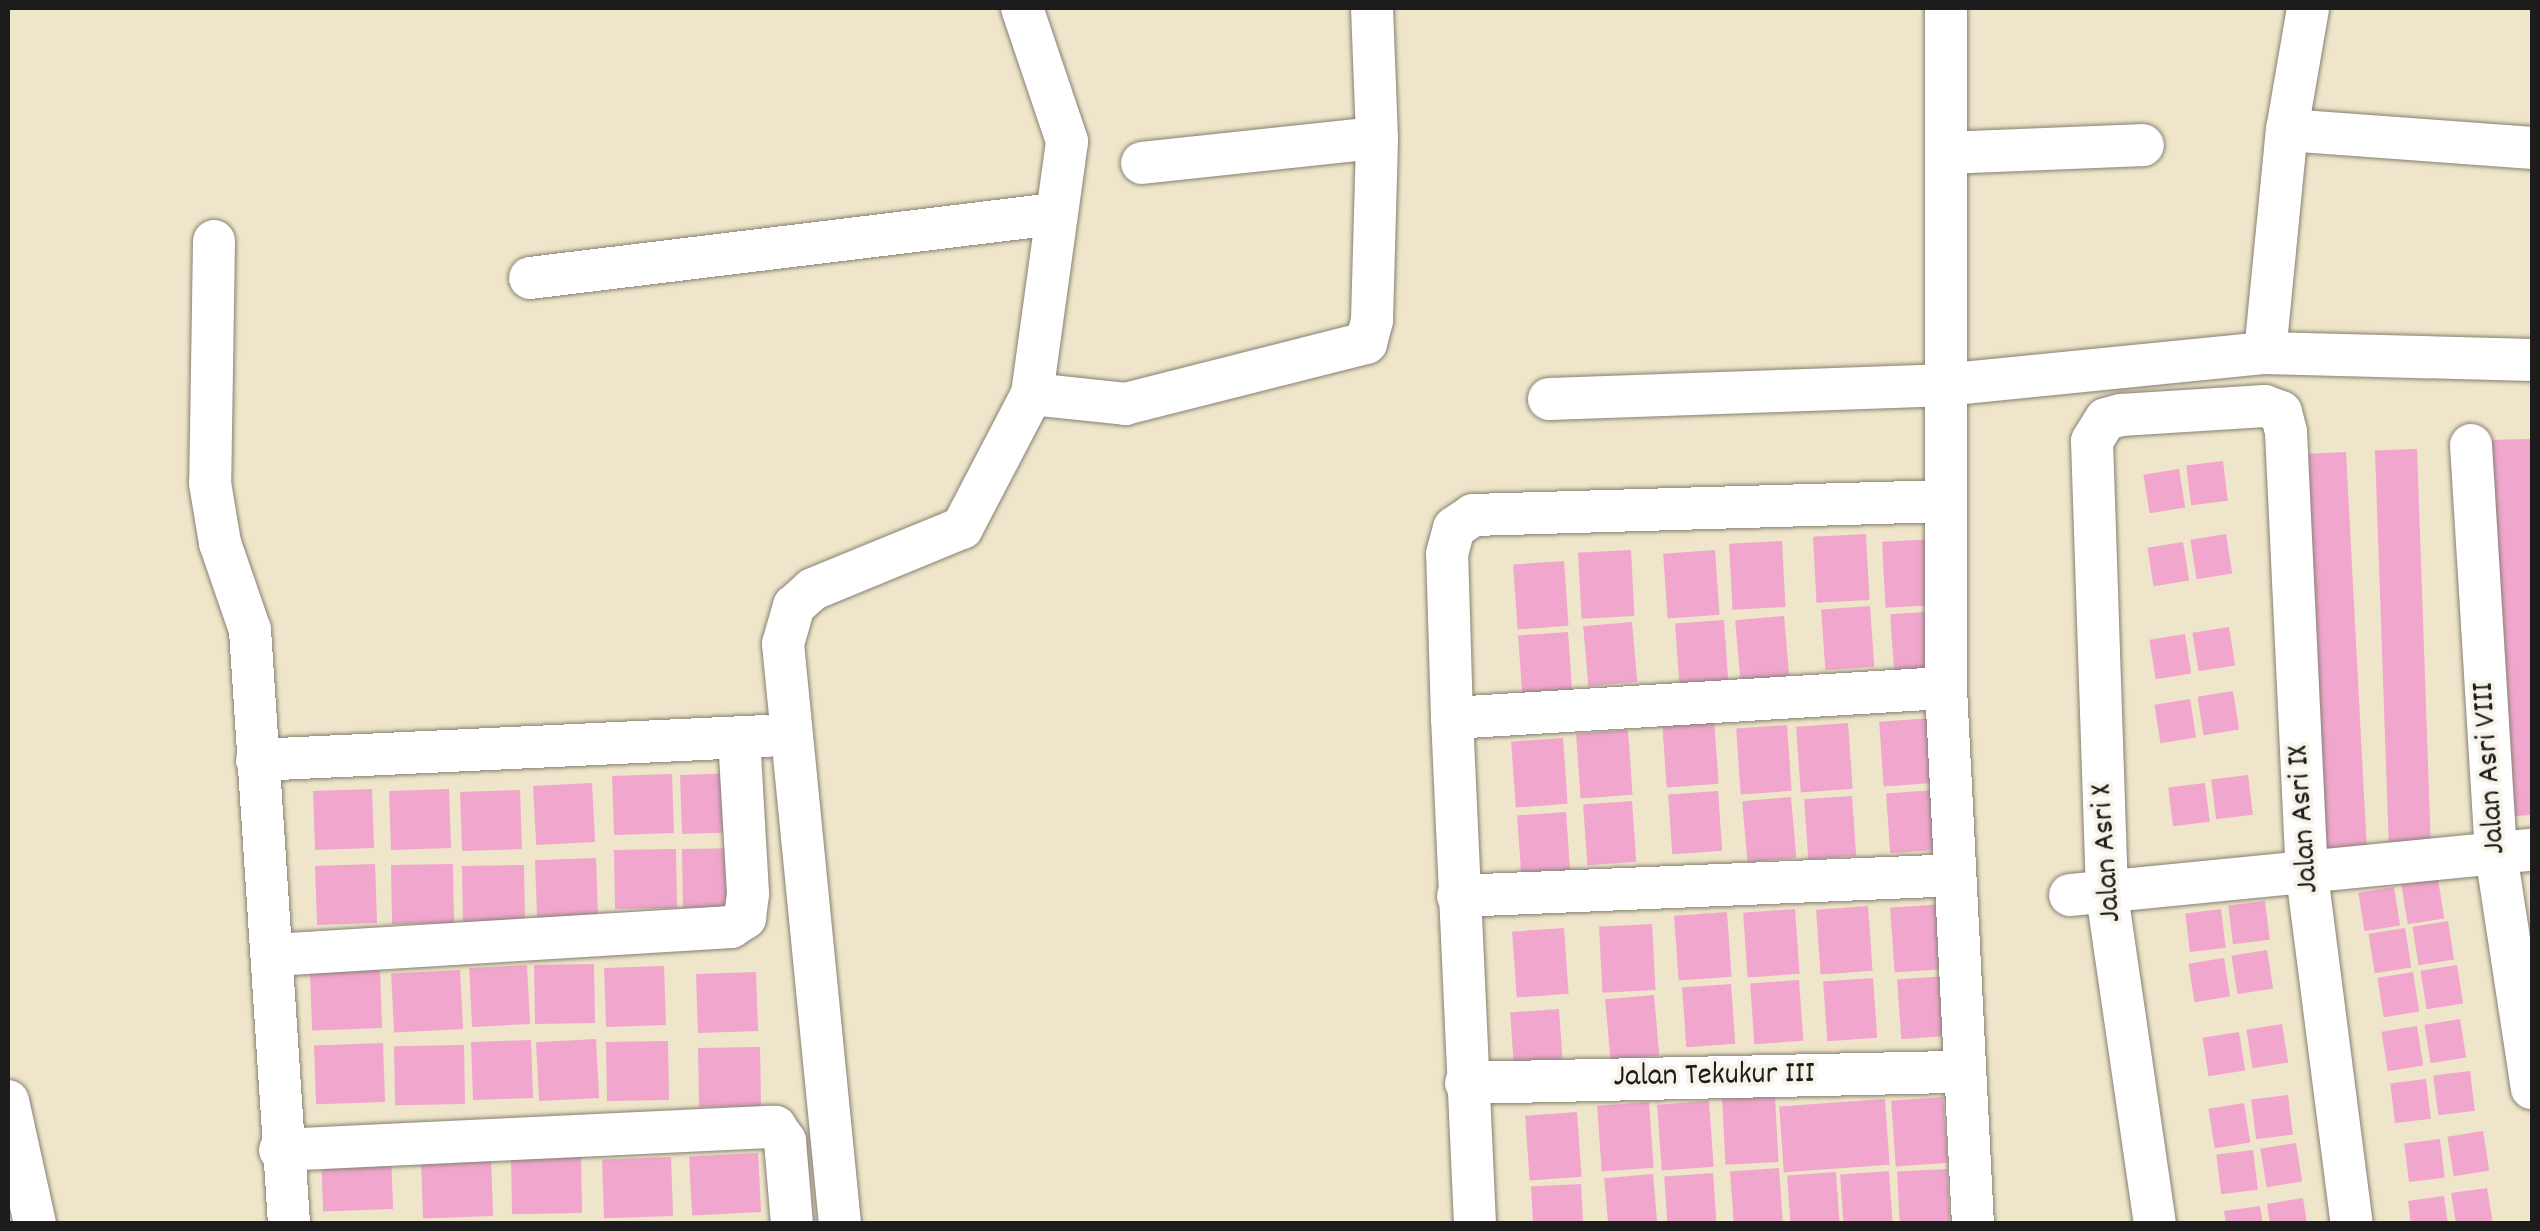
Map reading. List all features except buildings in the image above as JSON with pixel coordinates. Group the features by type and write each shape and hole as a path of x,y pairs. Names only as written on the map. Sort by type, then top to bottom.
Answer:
{"street":[{"path":"840,1224 786,734 783,644 794,606 813,589 962,528 1032,394 1064,122 1022,8"},
{"path":"1032,394 1125,404 1366,343 1372,320 1377,138 1372,8"},
{"path":"1946,8 1946,688 1962,1072 1973,1224"},
{"path":"2264,353 2287,130 2308,8"},
{"path":"2287,130 2532,148"},
{"path":"1142,163 1377,138"},
{"path":"1947,154 2143,145"},
{"path":"530,278 1054,214"},
{"path":"214,241 210,483 220,543 250,630 273,956 280,1150 288,1224"},
{"path":"1549,399 1943,385 2264,353 2532,360"},
{"name":"Jalan Asri X","path":"2155,1224 2088,894 2092,441 2106,419 2265,406 2281,412"},
{"name":"Jalan Asri IX","path":"2281,412 2307,876 2352,1224"},
{"name":"Jalan Asri VIII","path":"2471,444 2514,852 2532,1088"},
{"path":"1475,1224 1458,896 1447,554 1454,528 1473,515 1944,500"},
{"path":"1452,718 1946,688"},
{"path":"257,760 786,734"},
{"path":"273,956 732,928 745,918 748,893 739,739"},
{"path":"2088,894 2307,876 2514,852"},
{"path":"1458,896 1955,875"},
{"name":"Jalan Tekukur III","path":"1466,1082 1962,1072"},
{"path":"8,1101 36,1224"},
{"path":"280,1150 775,1127 785,1142 792,1224"}]}
